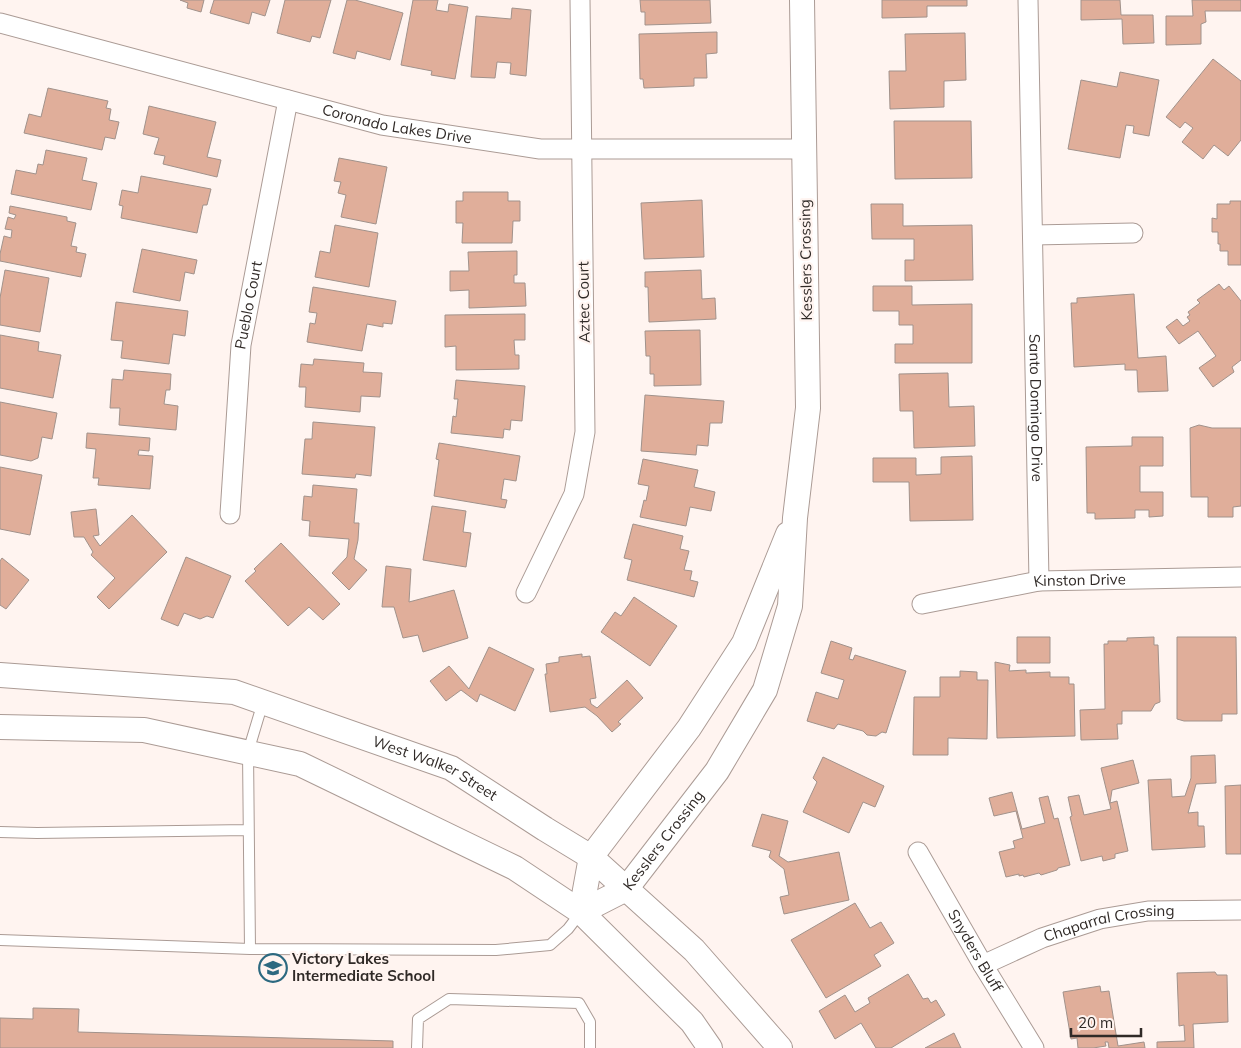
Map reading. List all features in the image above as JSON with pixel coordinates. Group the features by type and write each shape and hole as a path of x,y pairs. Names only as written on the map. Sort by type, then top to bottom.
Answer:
{"street":[{"name":"Aztec Court","path":"526,593 574,494 585,432 580,0"},
{"name":"Kesslers Crossing","path":"581,912 626,889 716,771 765,690 790,606 795,518 808,408 802,0"},
{"name":"Santo Domingo Drive","path":"1028,0 1038,581"},
{"name":"Coronado Lakes Drive","path":"0,23 382,125 540,149 804,149"},
{"name":"Pueblo Court","path":"230,514 241,345 288,100"},
{"path":"1033,235 1134,233"},
{"name":"Kesslers Crossing","path":"581,912 591,857 689,728 744,643 795,518"},
{"name":"Kinston Drive","path":"922,604 1038,581 1241,577"},
{"name":"West Walker Street","path":"0,675 234,692 451,768 591,857 694,950 780,1048"},
{"path":"0,727 144,730 300,764 515,868 581,912 692,1022 710,1048"},
{"name":"Snyders Bluff","path":"918,852 983,965 1034,1048"},
{"name":"Chaparral Crossing","path":"983,965 1042,938 1100,919 1148,911 1241,910"}],"lane":[{"path":"250,949 248,752 263,702"},
{"path":"0,832 248,830"},
{"path":"0,940 250,949 496,950 550,945 568,929 581,912"},
{"path":"417,1048 418,1019 449,999 579,1003 590,1022 590,1048"}],"building":[{"path":"180,0 204,0 201,12 187,8 188,3"},
{"path":"214,0 270,0 265,16 252,12 249,24 210,13"},
{"path":"285,0 331,0 320,38 312,36 310,42 277,33"},
{"path":"347,0 355,0 403,13 390,60 357,51 355,59 333,53"},
{"path":"413,0 438,0 436,10 448,12 449,4 468,7 455,79 431,75 432,71 401,65"},
{"path":"640,0 710,0 711,23 645,25 645,12 641,12"},
{"path":"882,0 967,0 967,6 927,6 927,17 882,18"},
{"path":"1081,0 1120,0 1121,15 1153,15 1154,43 1123,44 1122,19 1081,20"},
{"path":"1192,0 1241,0 1241,11 1205,11 1206,22 1201,24 1201,44 1166,45 1166,16 1193,16"},
{"path":"512,8 531,10 526,76 510,74 511,63 497,62 495,78 471,77 476,16 511,19"},
{"path":"717,32 717,53 706,54 707,78 694,78 694,86 644,88 643,79 640,79 639,34"},
{"path":"965,33 966,80 944,81 944,107 890,109 889,71 906,71 905,34"},
{"path":"1213,59 1241,81 1241,140 1228,156 1214,145 1203,159 1182,142 1193,128 1185,122 1180,128 1166,117"},
{"path":"1120,72 1159,80 1149,136 1133,133 1134,126 1126,125 1120,158 1068,149 1081,80 1117,87"},
{"path":"48,88 108,101 106,108 111,109 109,120 119,122 115,139 105,137 102,150 24,133 29,114 41,117"},
{"path":"149,106 216,122 207,157 221,160 217,177 163,164 165,156 154,154 159,138 143,134"},
{"path":"894,121 971,121 972,178 895,179"},
{"path":"46,150 87,158 82,180 97,183 91,210 11,194 16,170 36,174 38,164 43,165"},
{"path":"339,158 387,167 376,224 341,217 346,195 338,193 341,182 334,181"},
{"path":"141,176 211,189 207,205 203,205 197,233 121,218 123,206 119,205 122,190 138,193"},
{"path":"463,192 508,192 508,201 520,201 520,221 513,221 512,243 462,243 463,223 456,223 456,201 463,201"},
{"path":"702,200 704,257 644,259 641,203"},
{"path":"1230,201 1241,201 1241,265 1228,265 1228,251 1220,251 1218,232 1212,232 1212,218 1217,219 1217,204 1230,204"},
{"path":"871,204 903,204 903,226 972,225 973,280 905,281 905,260 914,260 914,239 872,239"},
{"path":"10,206 67,217 67,221 76,223 71,246 77,247 76,252 86,254 81,277 0,261 4,236 11,238 12,230 5,229 8,217 14,219 16,215 9,213"},
{"path":"335,225 378,233 369,287 315,277 320,251 330,253"},
{"path":"142,249 197,260 194,274 185,272 180,301 133,292"},
{"path":"517,251 517,275 514,275 514,283 525,283 526,306 469,308 469,290 450,291 450,271 469,271 468,252"},
{"path":"5,270 49,278 40,332 0,325 0,298"},
{"path":"701,270 702,299 715,298 716,319 649,322 648,287 645,287 645,272"},
{"path":"1219,284 1224,290 1229,286 1241,301 1241,360 1232,367 1234,372 1213,387 1199,368 1216,356 1198,331 1179,344 1166,327 1177,319 1183,326 1190,321 1187,317 1190,315 1188,312 1200,303 1197,300"},
{"path":"873,286 912,286 912,305 972,304 972,363 895,363 895,344 913,344 913,325 899,325 899,311 873,311"},
{"path":"313,287 396,301 392,324 383,323 383,327 367,324 362,351 307,342 310,323 315,324 317,313 309,312"},
{"path":"1134,294 1138,358 1166,356 1168,391 1138,392 1137,370 1125,370 1125,364 1074,367 1071,303 1077,303 1077,298"},
{"path":"116,302 188,311 185,336 173,334 169,364 121,358 123,341 111,340"},
{"path":"525,314 525,340 514,340 515,355 519,355 519,369 456,370 456,346 445,347 445,315"},
{"path":"700,330 701,385 654,386 654,374 650,374 650,356 646,356 645,331"},
{"path":"0,335 39,342 38,351 61,355 53,398 0,388"},
{"path":"314,359 364,363 363,372 382,373 380,397 361,396 360,412 305,407 306,387 299,387 301,364 313,365"},
{"path":"124,370 171,374 170,390 166,390 164,404 178,406 176,430 119,425 120,408 110,408 112,379 123,380"},
{"path":"948,373 949,407 974,406 975,446 914,448 913,411 900,411 899,374"},
{"path":"456,380 525,386 522,421 511,420 510,430 504,429 503,438 451,433 453,416 456,417 458,399 454,399"},
{"path":"645,395 724,401 722,423 710,423 708,446 697,445 696,455 641,451"},
{"path":"0,402 57,413 52,439 42,437 38,458 31,461 0,455"},
{"path":"313,422 375,427 371,476 356,474 355,478 302,474 305,439 312,439"},
{"path":"1199,425 1212,428 1241,428 1241,506 1233,507 1233,517 1208,517 1208,497 1191,497 1190,428"},
{"path":"87,433 150,438 149,451 139,450 138,455 153,456 150,489 98,485 99,478 93,478 96,449 86,448"},
{"path":"1132,437 1163,437 1163,466 1140,466 1140,492 1163,492 1163,516 1149,517 1149,510 1135,510 1135,518 1095,519 1095,513 1087,513 1086,447 1132,446"},
{"path":"439,443 520,456 516,481 504,479 501,499 507,500 505,508 434,496 439,460 436,459"},
{"path":"972,456 973,520 910,521 909,482 873,482 873,458 916,458 916,475 941,474 941,457"},
{"path":"643,459 698,470 694,487 715,492 711,511 690,507 686,526 640,517 649,486 638,484"},
{"path":"0,467 42,475 30,535 0,529"},
{"path":"313,485 357,489 354,523 359,523 354,559 367,570 349,590 332,573 347,557 349,539 309,536 310,521 302,520 304,496 312,497"},
{"path":"432,506 466,511 463,532 471,533 466,567 423,560"},
{"path":"96,509 99,535 93,536 100,546 132,515 167,552 109,609 97,597 115,578 91,555 93,552 84,537 74,537 71,512"},
{"path":"633,524 683,536 680,549 689,551 684,570 692,571 690,580 698,582 694,597 627,580 632,560 624,558"},
{"path":"281,543 340,604 323,620 309,607 288,626 245,581 256,571 254,569"},
{"path":"186,557 231,576 213,618 207,616 200,619 184,613 178,626 161,619"},
{"path":"2,558 29,580 6,609 0,605 0,561"},
{"path":"386,566 411,569 409,602 454,590 468,638 423,652 418,635 403,638 394,607 382,607"},
{"path":"634,597 677,626 650,666 601,632 615,612 621,616"},
{"path":"1017,637 1050,637 1050,663 1017,663"},
{"path":"1154,637 1154,645 1158,645 1160,702 1155,704 1151,711 1122,711 1122,724 1117,724 1118,739 1081,740 1080,710 1105,709 1104,644 1108,644 1108,641 1127,641 1127,638"},
{"path":"1177,637 1236,637 1237,714 1222,714 1222,721 1184,721 1177,719"},
{"path":"831,641 852,648 849,659 853,660 855,655 906,671 886,733 882,732 876,736 867,735 863,731 838,724 834,729 807,721 816,692 838,699 844,680 821,673"},
{"path":"489,647 534,669 515,711 480,694 477,702 461,690 446,701 430,681 449,666 469,689"},
{"path":"582,654 582,657 590,656 596,698 590,699 591,704 597,708 627,680 643,698 618,722 621,724 612,732 597,716 585,707 550,712 545,674 547,674 546,664 559,662 559,657"},
{"path":"995,662 1010,665 1009,671 1026,670 1026,673 1050,672 1050,677 1069,677 1069,684 1074,684 1075,736 997,738"},
{"path":"960,671 977,672 977,680 988,680 987,739 948,738 948,755 913,755 914,697 940,697 940,677 960,677"},
{"path":"1215,755 1216,783 1196,784 1188,813 1198,812 1198,826 1204,826 1205,847 1152,850 1148,780 1171,779 1172,797 1185,796 1191,778 1191,756"},
{"path":"823,757 884,786 875,807 863,802 849,833 803,812 817,782 813,778"},
{"path":"1133,760 1139,783 1112,790 1110,803 1117,801 1128,851 1115,854 1115,858 1103,861 1102,856 1081,861 1070,817 1072,816 1068,797 1079,795 1084,815 1111,809 1101,768"},
{"path":"1241,785 1241,854 1226,854 1225,786"},
{"path":"1012,792 1022,829 1045,823 1039,798 1048,796 1054,819 1058,818 1070,865 1041,875 1039,873 1024,877 1023,875 1019,876 1019,874 1006,877 999,852 1015,848 1013,841 1023,838 1016,811 994,816 989,798"},
{"path":"762,814 788,821 779,856 788,862 839,852 849,900 784,914 780,897 789,895 784,869 769,857 771,851 752,846"},
{"path":"855,903 870,928 881,922 894,943 874,955 881,966 826,998 791,940"},
{"path":"1215,972 1217,975 1227,975 1228,1022 1193,1024 1194,1048 1157,1048 1157,1042 1185,1041 1184,1025 1179,1026 1177,973"},
{"path":"908,974 923,999 928,998 931,1003 936,1000 945,1015 891,1048 876,1048 861,1023 835,1039 819,1011 845,995 855,1012 870,1003 868,998"},
{"path":"1100,986 1101,992 1109,991 1118,1046 1144,1042 1145,1048 1109,1048 1108,1042 1105,1042 1106,1046 1078,1048 1077,1038 1071,1039 1063,992"},
{"path":"33,1008 79,1009 78,1032 393,1041 393,1048 0,1048 0,1018 33,1019"},
{"path":"954,1033 961,1048 925,1048"}],"place":[{"name":"Victory Lakes Intermediate School","path":"273,968"}]}
